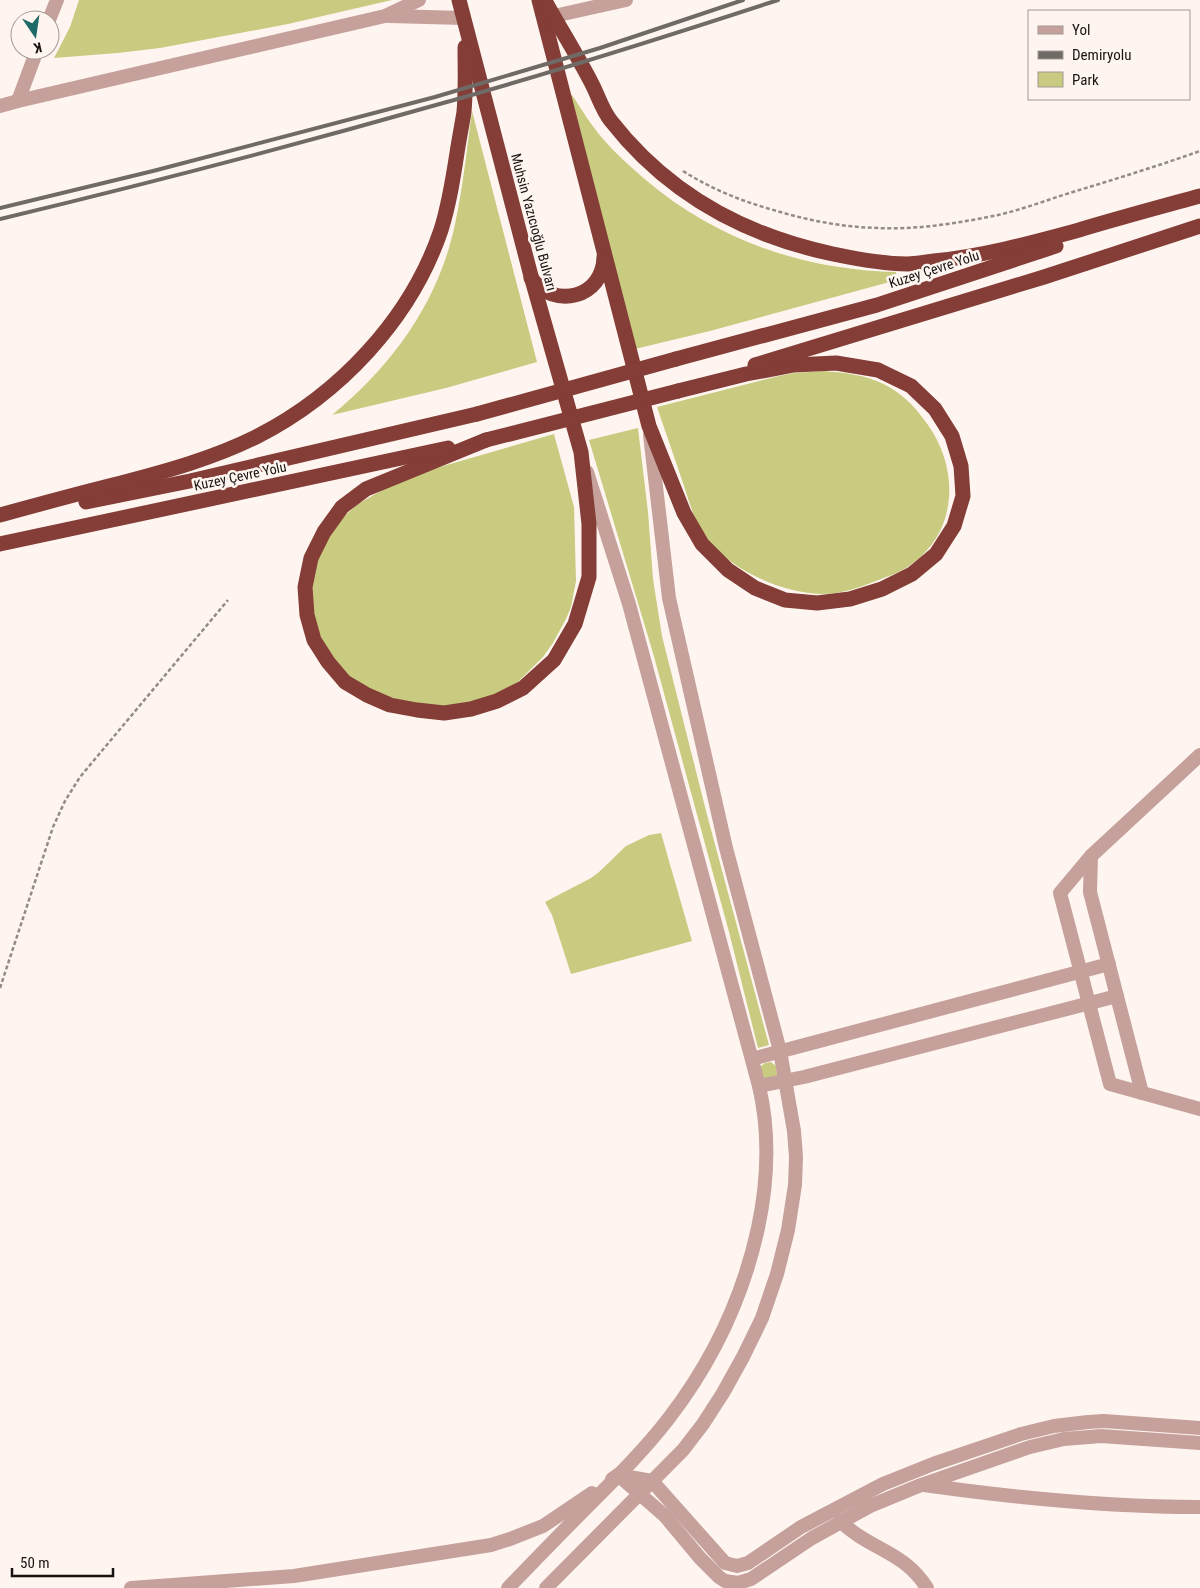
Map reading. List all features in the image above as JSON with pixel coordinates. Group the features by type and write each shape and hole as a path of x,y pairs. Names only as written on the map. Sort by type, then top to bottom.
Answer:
{"highway":[{"name":"Muhsin Yazıcıoğlu Bulvarı","path":"459,0 531,276 581,452 589,524 589,578 575,624 554,660 523,688 497,701 471,709 444,713 390,705 367,695 345,682 328,662 314,640 307,615 305,587 312,558 324,532 342,507 366,490 486,440"},
{"path":"486,440 678,391 746,374 794,365 836,362 878,370 911,386 934,408 952,436 961,466 963,496 954,526 936,554 912,574 882,589 850,599 817,603 785,600 755,588 728,570 702,544 684,513 648,426 604,254 539,0"},
{"path":"545,0 591,82 608,118 654,169 702,204 741,225 776,239 858,260 907,264 960,259 1021,246 1200,198"},
{"path":"0,516 173,469 256,437 293,416 321,395 353,366 393,321 412,292 440,231 450,194 464,111 464,18"},
{"name":"Kuzey Çevre Yolu","path":"0,516 190,481 477,414 877,305 1200,198"},
{"path":"678,391 775,358 1044,277 1200,226"},
{"path":"531,276 535,283 548,293 556,296 572,296 588,290 599,278 604,262 604,254"},
{"name":"Kuzey Çevre Yolu","path":"0,544 486,440"}],"street":[{"path":"0,106 385,16 420,0"},
{"path":"554,16 626,0"},
{"path":"385,16 464,18"},
{"path":"18,101 33,60"},
{"path":"546,1588 683,1450 710,1414 743,1356 769,1298 788,1230 795,1185 796,1157 794,1131 780,1051 726,848 669,598 648,426"},
{"path":"508,1588 641,1452 669,1418 696,1380 717,1343 743,1284 760,1221 766,1174 766,1131 759,1086 629,604 581,452"},
{"path":"1200,755 1091,856 1060,893 1110,1084 1200,1109"},
{"path":"1091,856 1090,892 1142,1093"},
{"path":"752,1059 1108,964"},
{"path":"759,1086 785,1082 1116,996"},
{"path":"131,1588 294,1576 491,1545 510,1540 543,1526 618,1475 652,1481 725,1563 737,1566 748,1562 774,1544 829,1512 883,1484 933,1464 1021,1434 1054,1426 1088,1422 1200,1428"},
{"path":"618,1475 665,1516 719,1577 732,1583 745,1582 751,1579 788,1553 840,1521 870,1506 921,1484 1030,1447 1064,1439 1101,1436 1200,1443"},
{"path":"921,1484 979,1493 1056,1501 1128,1506 1200,1507"},
{"path":"840,1521 857,1536 905,1562 927,1588"}],"path":[{"path":"681,170 710,186 746,202 788,214 836,225 901,228 962,222 999,215 1200,151"},
{"path":"0,988 53,827 72,789 228,600"}],"green space":[{"path":"79,0 392,0 288,24 160,48 60,58 60,46 70,27"},
{"path":"572,95 599,134 618,155 674,202 703,220 763,248 795,258 862,270 896,272 897,280 710,331 635,349 567,97"},
{"path":"472,111 537,362 446,388 332,415 375,375 394,353 425,305 438,279 448,252 455,224 463,182"},
{"path":"823,371 856,375 870,379 883,384 907,400 928,425 938,442 945,460 949,479 949,498 946,516 939,534 928,549 913,563 895,574 863,586 828,594 793,590 775,585 742,569 711,544 694,515 657,407 779,376"},
{"path":"638,428 648,512 653,579 662,636 706,811 769,1045 758,1048 729,932 653,653 589,440"},
{"path":"554,434 574,507 576,581 571,607 566,619 543,657 518,682 505,690 464,704 437,706 403,702 354,683 328,653 315,623 311,582 321,547 341,519 358,504 384,489 433,469"},
{"path":"661,833 692,941 571,974 552,915 545,902 591,878 626,846 649,835"},
{"path":"771,1062 776,1066 777,1075 775,1078 763,1078 760,1067 765,1063"}],"railway":[{"path":"0,208 153,171 435,97 600,48 743,0"},
{"path":"0,219 219,164 479,93 778,0"}]}
